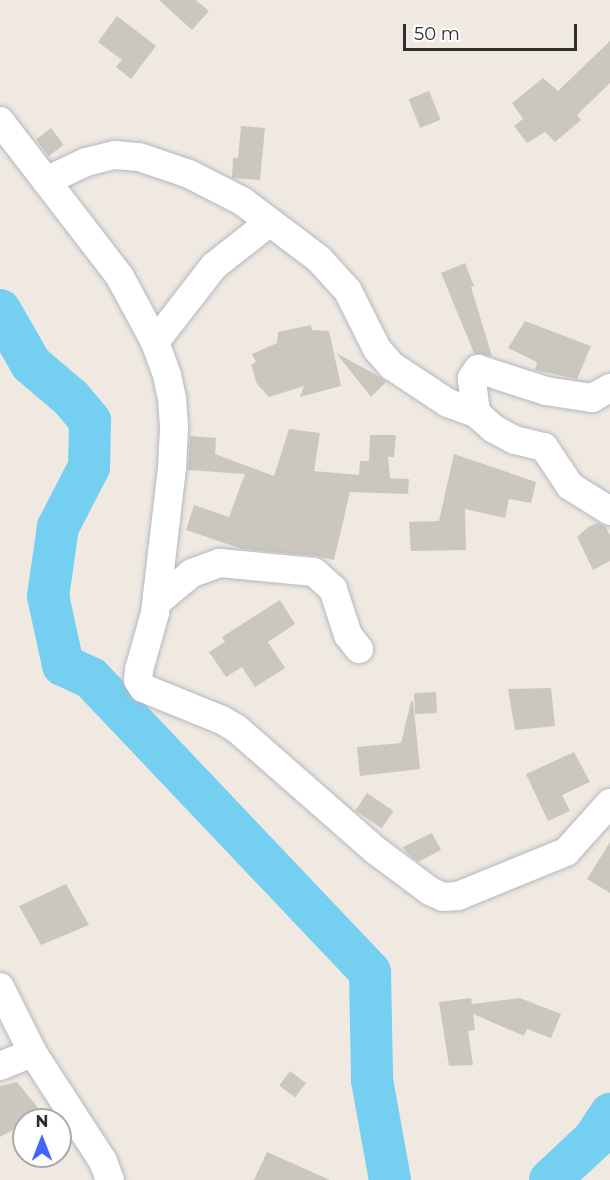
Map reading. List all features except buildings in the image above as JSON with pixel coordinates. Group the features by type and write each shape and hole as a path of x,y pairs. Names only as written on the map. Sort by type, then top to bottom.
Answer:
{"street":[{"path":"0,121 120,277 155,342 172,398 174,428 157,602 139,670 138,680 143,688 222,720 237,729 375,850 430,891 443,897 458,896 566,852 610,803"},
{"path":"46,181 86,162 115,155 139,157 189,174 242,201 319,259 348,291 377,349 392,366 448,403 476,413 494,429 515,440 544,447 570,486 610,511"},
{"path":"155,342 214,266 270,222"},
{"path":"476,413 472,378 478,369 546,391 592,398 610,388"},
{"path":"157,602 192,573 220,563 314,572 333,589 348,635 359,649"},
{"path":"0,987 33,1053 103,1161 110,1180"},
{"path":"0,1066 33,1053"}],"waterway":[{"path":"0,310 31,364 71,398 90,421 89,467 58,527 48,596 63,665 91,678 370,972 372,1080 390,1180"},
{"path":"550,1180 594,1139 610,1114"}]}
